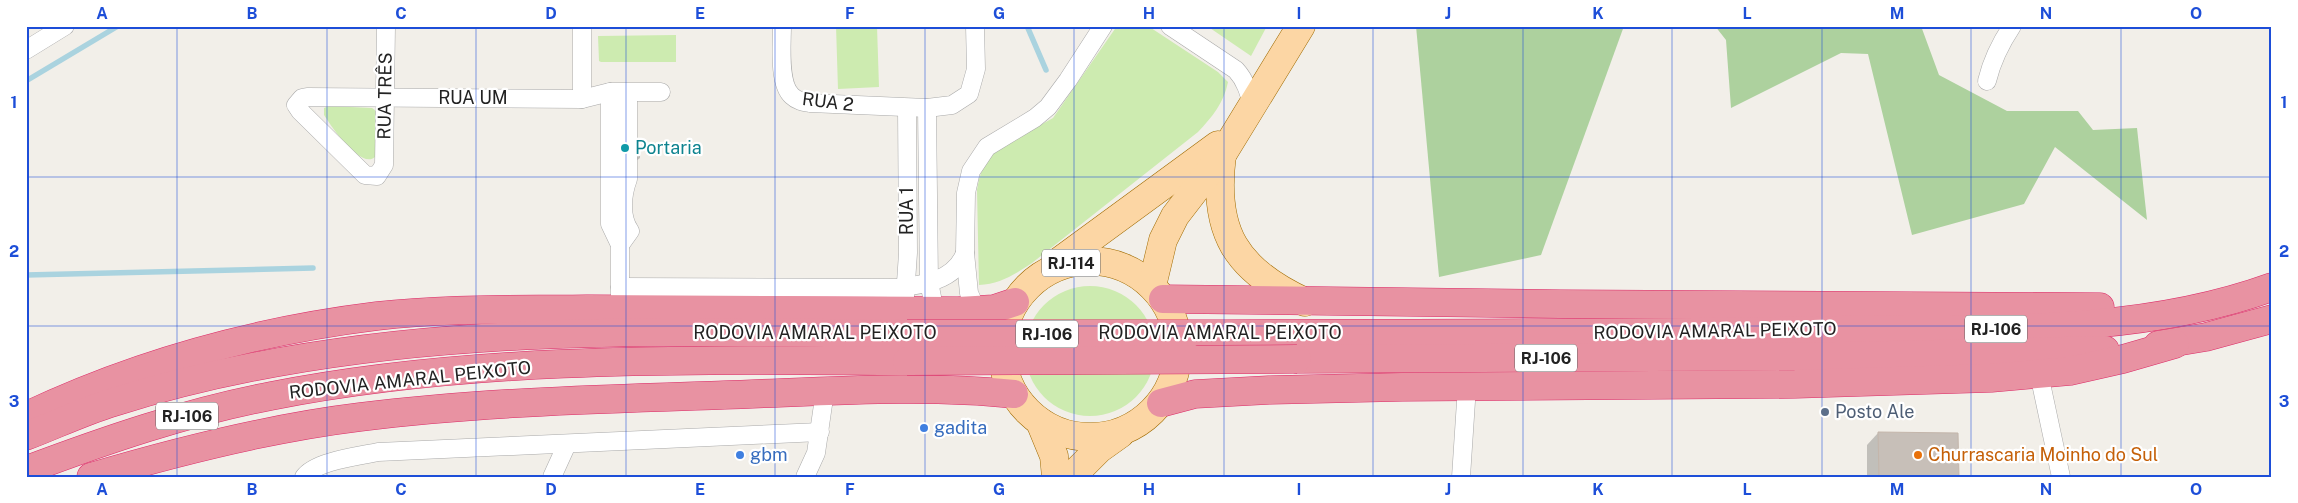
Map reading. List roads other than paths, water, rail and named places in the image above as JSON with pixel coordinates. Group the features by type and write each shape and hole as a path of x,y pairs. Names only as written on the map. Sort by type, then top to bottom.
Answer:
{"highway":[{"name":"RODOVIA AMARAL PEIXOTO","path":"26,470 121,435 176,418 272,396 354,383 445,373 572,364 666,360 907,361 1705,332 2025,328 2091,325 2159,316 2224,301 2272,287"},
{"path":"1158,293 1305,302 2098,307 2224,301"},
{"path":"26,416 74,393 126,374 229,342 282,331 377,316 620,298 904,311 977,311 994,309 1015,302"},
{"name":"RODOVIA AMARAL PEIXOTO","path":"26,436 112,402 169,386 270,362 352,349 442,340 904,311 1296,346 1977,354 2095,350 2175,344 2272,319"},
{"path":"1161,403 1195,394 1223,392 1467,386 1795,384 1932,380 2040,374 2070,371 2115,361 2175,344"},
{"path":"91,477 120,472 286,428 421,410 825,391 961,391 1014,394"}],"main road":[{"name":"RJ-114","path":"1158,293 1162,240 1188,197 1229,144 1301,26"},
{"name":"RJ-114","path":"1125,431 1093,438 1077,437 1054,430 1040,422 1021,404 1014,394 1004,370 1001,353 1002,335 1007,318 1024,290 1041,276 1229,144"},
{"path":"1229,144 1220,198 1225,222 1236,249 1243,260 1264,280 1305,302"},
{"name":"RJ-114","path":"1041,276 1056,267 1073,262 1099,262 1124,267 1139,276 1158,293 1172,314 1179,345 1175,375 1161,403 1138,424 1099,449 1070,477"},
{"name":"RJ-114","path":"1040,422 1050,442 1054,456 1056,477"}],"street":[{"path":"26,50 66,26"},
{"name":"RUA TRÊS","path":"384,165 386,26"},
{"path":"582,26 582,99"},
{"name":"RUA 2","path":"782,26 784,81 790,94 797,100 810,103 907,108"},
{"path":"907,108 952,105 969,94 976,69 975,26"},
{"path":"977,311 969,293 965,253 967,185 974,164 987,147 1035,118 1048,106 1068,80 1103,26"},
{"path":"1170,26 1236,70 1247,87 1252,108"},
{"path":"1987,81 1999,46 2012,26"},
{"path":"610,92 610,224 625,238"},
{"name":"RUA UM","path":"384,165 377,176 365,175 300,112 296,105 302,98 307,96 582,99 610,92 662,92"},
{"path":"620,298 625,238 624,190 628,179 628,93"},
{"name":"RUA 1","path":"904,311 907,108"},
{"name":"RUA 1","path":"927,108 929,282 933,302 940,311"},
{"path":"904,311 929,282 952,271 965,253"},
{"path":"2040,374 2061,477"},
{"path":"1461,477 1467,386"},
{"path":"805,477 816,453 825,391"},
{"path":"304,477 307,473 327,464 378,452 820,432"},
{"path":"552,477 567,444"}],"waterway":[{"path":"26,81 118,26"},
{"path":"1027,26 1046,70"},
{"path":"26,275 313,268"}],"place":[{"name":"Portaria","path":"625,148"},
{"name":"Posto Ale","path":"1825,412"},
{"name":"gadita","path":"924,428"},
{"name":"gbm","path":"740,455"},
{"name":"Churrascaria Moinho do Sul","path":"1918,455"}]}
